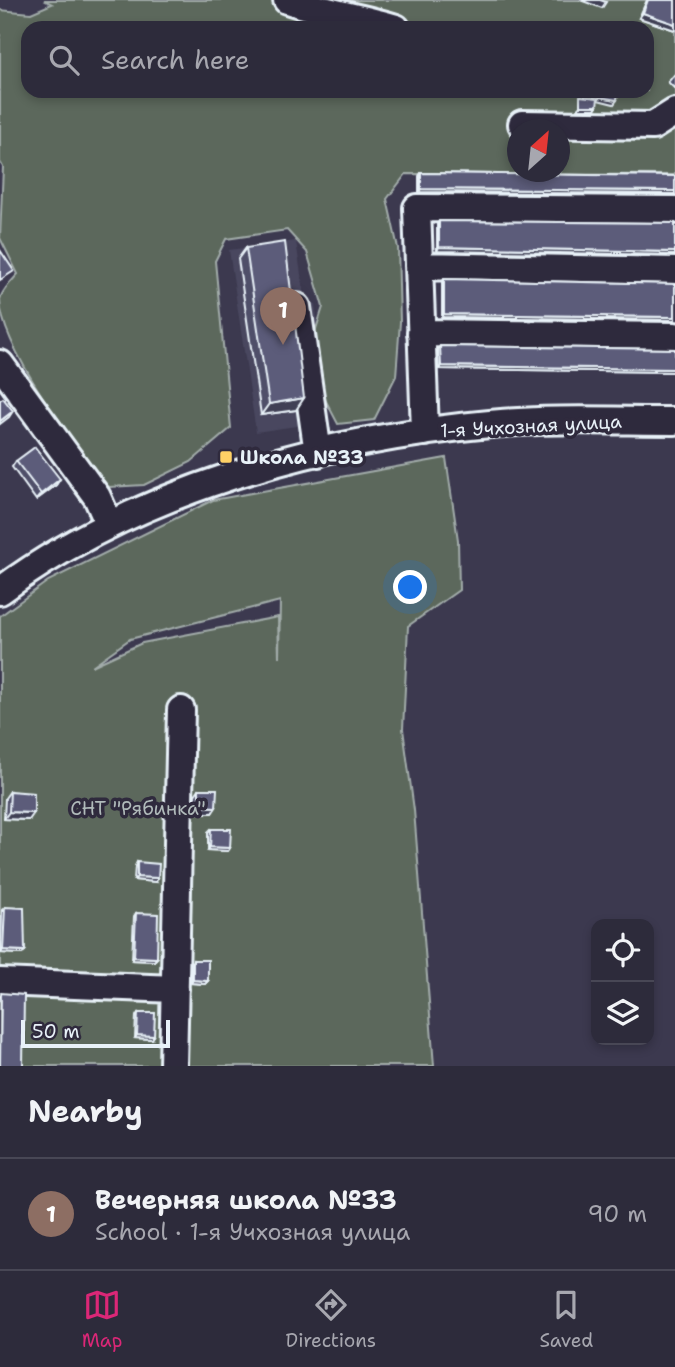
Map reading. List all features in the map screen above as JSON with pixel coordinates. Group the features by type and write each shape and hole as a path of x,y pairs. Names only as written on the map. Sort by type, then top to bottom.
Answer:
{"street":[{"path":"287,0 332,15 357,8 382,21"},
{"path":"570,125 653,126 675,112"},
{"path":"425,432 417,208 675,210"},
{"path":"419,266 675,271"},
{"path":"297,307 318,453"},
{"path":"421,333 675,336"},
{"path":"0,364 97,497 109,524"},
{"name":"1-я Учхозная улица","path":"0,591 109,524 184,492 239,473 318,453 425,432 492,424 573,420 675,421"},
{"path":"173,1066 181,710"},
{"path":"0,982 175,989"}],"shaded area":[{"path":"296,241 305,301 315,304 328,387 319,396 323,422 256,432 229,250"}],"green space":[{"path":"44,0 675,0 675,175 570,175 570,119 507,119 507,174 406,174 387,199 398,248 400,322 396,376 374,420 338,424 317,384 311,345 323,307 307,252 287,230 226,239 215,261 231,428 191,462 144,485 109,487 43,398 26,370 3,320 0,300 18,274 0,238 3,167 0,162 0,10 31,13 52,4"},
{"name":"СНТ \"Рябинка\"","path":"446,458 458,540 459,590 408,626 403,729 414,810 434,1066 0,1066 0,616 48,581 213,500","holes":["280,601 279,657 278,617 142,643 92,666 130,639"]}],"building":[{"path":"648,0 675,0 675,24 643,13"},
{"path":"580,98 598,98 597,106 580,106"},
{"path":"421,173 507,174 507,182 570,182 570,175 675,176 675,191 421,189"},
{"path":"439,221 675,223 675,252 439,247"},
{"path":"285,242 304,398 269,404 246,248"},
{"path":"0,250 14,271 0,280"},
{"path":"444,279 675,284 675,317 444,314"},
{"path":"440,346 675,349 675,369 441,366"},
{"path":"3,398 13,411 0,421 0,400"},
{"path":"35,447 60,479 41,494 16,461"},
{"path":"199,789 217,789 216,807 199,806"},
{"path":"10,791 34,793 34,813 9,812"},
{"path":"211,829 231,829 230,848 210,847"},
{"path":"137,862 159,864 158,878 137,877"},
{"path":"5,907 24,908 25,951 3,950"},
{"path":"136,913 158,914 157,958 134,957"},
{"path":"193,960 208,960 208,981 193,980"},
{"path":"1,993 24,995 23,1066 0,1066"},
{"path":"138,1013 155,1013 154,1036 137,1035"}],"place":[{"name":"Вечерняя школа №33","path":"283,345"},
{"name":"Школа №33","path":"226,457"}]}
